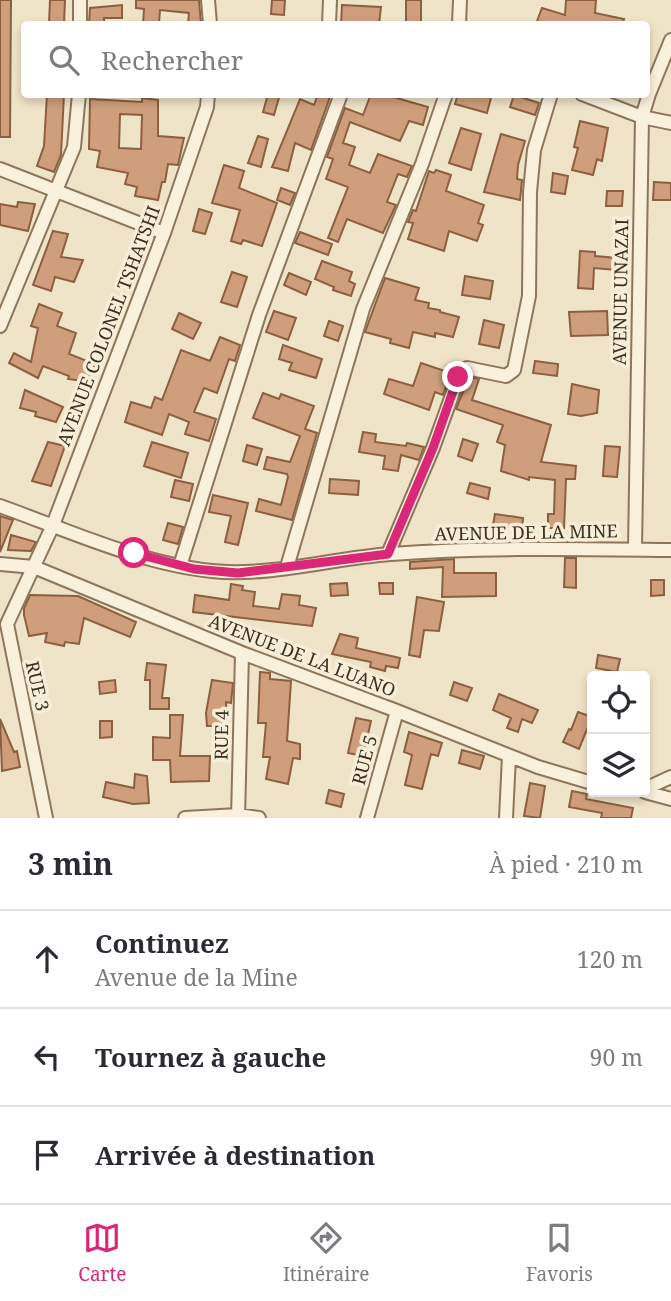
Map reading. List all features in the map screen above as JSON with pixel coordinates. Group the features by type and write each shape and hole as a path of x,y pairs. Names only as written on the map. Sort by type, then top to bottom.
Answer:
{"street":[{"path":"80,0 80,21"},
{"path":"208,0 211,21"},
{"path":"330,0 330,21"},
{"path":"459,21 460,0"},
{"name":"AVENUE UNAZAI","path":"650,92 671,40"},
{"path":"0,326 74,147 79,98"},
{"name":"AVENUE COLONEL TSHATSHI","path":"34,567 53,525 164,233 207,107 208,98"},
{"path":"180,566 259,315 340,98"},
{"path":"287,567 363,309 422,164 445,98"},
{"path":"388,554 433,448 460,373 467,368 503,376 514,370 530,296 530,192 534,150 550,98"},
{"path":"592,98 642,117 671,123"},
{"name":"AVENUE UNAZAI","path":"635,549 642,117 648,98"},
{"path":"0,169 164,233"},
{"name":"AVENUE DE LA MINE","path":"0,506 109,546 180,566 238,573 388,554 446,551 671,550"},
{"name":"AVENUE DE LA LUANO","path":"0,564 34,567 242,653 564,777 587,782"},
{"name":"RUE 3","path":"34,567 9,615 7,628 47,818"},
{"name":"RUE 4","path":"238,817 242,653"},
{"name":"RUE 5","path":"367,818 397,711"},
{"path":"506,818 509,755"},
{"path":"650,788 671,777"},
{"path":"650,792 671,800"},
{"path":"185,818 259,818"}],"building":[{"path":"0,0 11,0 10,137 0,137"},
{"path":"50,0 65,0 64,21 49,21"},
{"path":"136,0 199,0 201,21 188,21 189,13 160,10 159,21 143,21 144,9 136,8"},
{"path":"272,0 285,0 284,15 271,14"},
{"path":"406,0 421,0 421,21 406,21"},
{"path":"566,0 596,0 595,13 624,19 537,21 542,8 565,15"},
{"path":"122,5 122,18 89,21 90,8"},
{"path":"342,5 381,7 379,21 341,21"},
{"path":"47,98 64,98 61,155 54,172 37,166 44,146"},
{"path":"142,98 158,100 158,136 184,138 178,165 168,164 158,200 135,196 137,187 125,184 128,173 97,167 100,151 89,149 90,99 142,102","holes":["120,114 142,115 141,149 119,148"]},
{"path":"267,98 279,98 274,115 263,112"},
{"path":"317,98 330,98 311,150 295,143 288,171 272,167 300,99 314,105"},
{"path":"369,98 396,98 428,107 423,125 409,121 400,141 350,122 343,143 355,147 349,165 370,173 378,154 412,166 407,177 398,174 387,202 396,205 383,233 347,219 338,242 328,238 348,187 326,179 333,159 327,157 345,108 363,115"},
{"path":"457,98 491,98 487,113 455,104"},
{"path":"513,98 539,103 535,115 510,107"},
{"path":"580,121 608,128 602,161 597,159 593,175 572,170 578,148 574,147"},
{"path":"461,128 481,134 471,170 449,163"},
{"path":"501,134 525,141 518,165 517,179 522,180 520,200 484,192"},
{"path":"258,136 268,139 261,167 248,163"},
{"path":"224,165 244,171 239,188 277,203 262,246 243,240 241,244 231,241 240,210 212,203"},
{"path":"436,170 451,175 446,191 484,205 478,223 483,225 477,241 449,231 444,251 408,239 413,223 408,222 413,210 416,211 429,171 434,173"},
{"path":"553,173 568,176 565,194 551,192"},
{"path":"654,182 671,183 671,200 653,200"},
{"path":"281,188 295,193 290,205 277,200"},
{"path":"607,191 623,191 622,206 606,206"},
{"path":"18,202 35,204 28,231 0,225 0,204 17,207"},
{"path":"199,209 212,213 205,234 193,231"},
{"path":"53,231 68,234 61,257 83,260 74,282 55,277 51,291 33,285"},
{"path":"300,232 332,244 328,255 295,243"},
{"path":"580,251 595,252 595,256 617,258 616,270 594,268 593,289 578,288"},
{"path":"322,261 352,272 349,281 355,284 351,296 333,290 334,287 315,279"},
{"path":"232,272 247,277 237,307 221,302"},
{"path":"289,273 311,282 306,295 284,285"},
{"path":"465,276 493,281 490,299 462,295"},
{"path":"385,278 419,288 415,300 429,303 428,308 459,317 453,337 435,333 435,337 413,332 409,348 390,343 391,339 365,332"},
{"path":"39,304 62,313 57,326 76,333 69,354 95,364 90,382 68,379 69,376 43,366 38,378 9,363 14,353 31,362 38,328 31,326"},
{"path":"274,311 296,318 288,340 266,332"},
{"path":"607,311 608,335 571,336 569,312"},
{"path":"179,313 201,323 193,339 172,329"},
{"path":"484,320 504,325 499,348 479,344"},
{"path":"329,321 343,326 338,341 324,336"},
{"path":"220,337 240,345 235,361 229,359 217,393 204,388 194,412 216,419 209,441 185,434 189,422 169,414 162,435 125,422 131,402 151,408 155,397 162,400 181,350 210,361"},
{"path":"283,345 322,359 316,378 289,370 292,363 279,359"},
{"path":"535,361 558,364 557,376 533,373"},
{"path":"421,363 451,373 443,395 435,392 429,410 384,394 389,379 413,386"},
{"path":"469,377 479,379 472,400 551,425 541,462 576,466 575,479 566,479 564,528 548,528 548,514 554,514 555,480 529,477 529,480 501,471 505,445 497,442 503,425 456,409"},
{"path":"572,384 599,390 597,413 581,416 568,414"},
{"path":"25,390 63,407 56,422 20,408"},
{"path":"263,393 279,399 281,394 314,406 305,429 317,433 292,520 256,511 259,499 281,505 288,477 287,474 264,469 267,457 290,462 300,436 253,418"},
{"path":"363,432 376,434 375,442 406,446 407,443 424,447 419,460 401,455 398,471 383,469 385,456 359,452"},
{"path":"463,439 478,444 472,461 458,456"},
{"path":"48,442 65,446 51,486 32,481"},
{"path":"152,442 188,453 181,478 144,466"},
{"path":"247,445 262,449 257,465 243,461"},
{"path":"605,446 620,447 617,477 603,476"},
{"path":"330,479 359,481 358,495 329,493"},
{"path":"175,480 193,484 189,501 171,497"},
{"path":"470,483 490,488 488,499 467,493"},
{"path":"213,495 248,503 238,545 225,542 231,516 209,512"},
{"path":"495,514 523,518 522,529 493,525"},
{"path":"0,516 13,520 0,552"},
{"path":"168,523 183,527 178,544 163,540"},
{"path":"11,535 36,542 31,551 8,550"},
{"path":"565,558 576,558 576,588 564,587"},
{"path":"454,559 454,573 496,573 496,596 442,597 443,567 410,569 410,562"},
{"path":"651,580 664,580 664,595 651,596"},
{"path":"347,583 348,595 331,596 330,584"},
{"path":"379,583 393,583 393,594 380,594"},
{"path":"231,584 243,586 242,590 255,592 253,606 279,609 282,594 300,596 299,605 316,608 312,626 193,612 195,595 229,600"},
{"path":"30,595 78,596 136,622 130,637 84,618 79,644 65,642 64,646 45,642 47,633 29,636 24,608"},
{"path":"417,597 444,602 439,631 424,630 420,657 409,655"},
{"path":"340,634 358,638 356,648 400,658 398,668 386,666 385,671 370,667 371,662 332,654"},
{"path":"598,655 620,659 617,671 596,668"},
{"path":"147,663 166,665 162,698 169,698 169,709 150,709 150,680 145,680"},
{"path":"260,672 270,673 270,679 291,681 287,741 300,744 300,759 293,758 288,784 266,779 270,757 263,757 266,723 258,723"},
{"path":"115,680 116,692 100,694 99,682"},
{"path":"212,680 233,683 231,703 226,702 227,726 207,726 206,713"},
{"path":"454,682 472,688 467,701 450,695"},
{"path":"499,694 538,710 532,723 522,719 518,732 507,728 511,718 493,710"},
{"path":"578,712 587,715 587,729 579,749 563,742 569,729 571,730"},
{"path":"170,715 183,715 180,756 210,756 209,781 171,782 170,760 153,760 153,737 170,738"},
{"path":"356,718 371,721 363,756 348,753"},
{"path":"0,719 14,752 17,751 20,767 2,771"},
{"path":"100,721 112,721 112,737 100,738"},
{"path":"409,732 442,743 438,756 431,754 422,789 405,785 412,755 404,752"},
{"path":"462,750 484,756 480,769 459,763"},
{"path":"135,774 147,776 149,803 133,804 103,797 106,782 134,788"},
{"path":"530,783 545,786 540,818 524,816"},
{"path":"329,790 344,794 341,807 326,803"},
{"path":"572,791 587,794 586,799 633,808 631,818 601,818 602,813 569,807"}],"route":[{"path":"134,553 194,569 238,573 388,554 433,448 458,377"}]}
